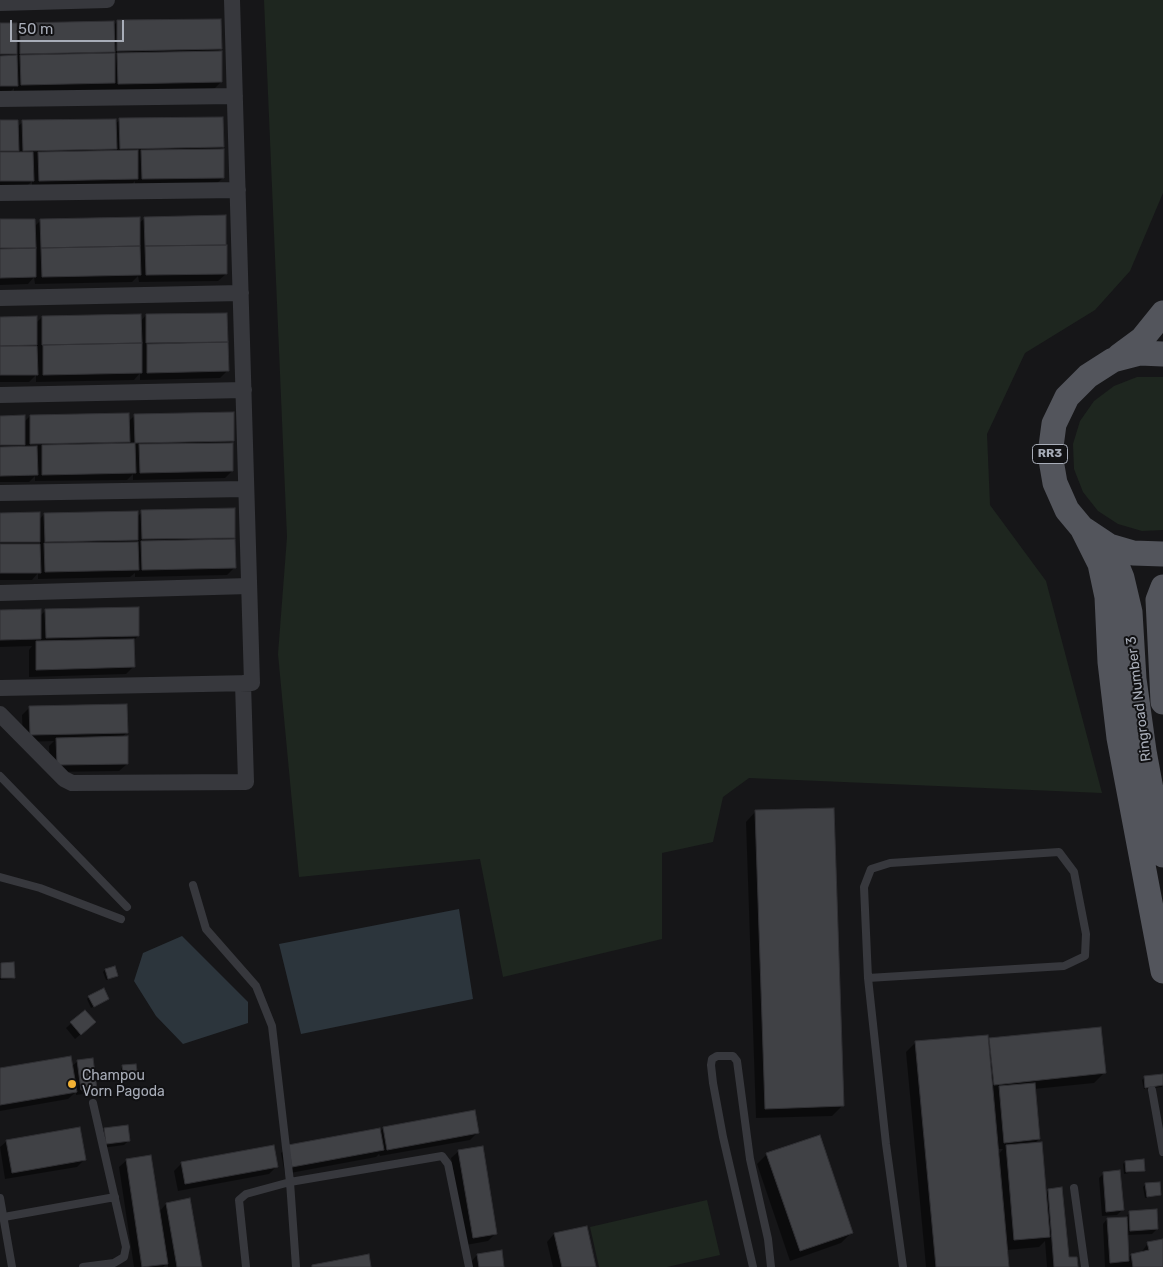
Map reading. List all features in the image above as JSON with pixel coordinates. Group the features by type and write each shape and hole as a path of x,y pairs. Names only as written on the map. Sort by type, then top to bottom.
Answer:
{"main road":[{"name":"RR3","path":"1163,313 1142,339 1088,376 1067,398 1054,424 1050,454 1054,483 1067,510 1082,528 1109,546 1133,553 1163,554"},
{"name":"RR3","path":"1113,360 1140,354 1163,354"},
{"path":"1082,528 1100,564 1107,597 1110,662 1118,738 1163,971"},
{"name":"Ringroad Number 3","path":"1109,546 1122,578 1130,612 1134,680 1163,855"},
{"name":"Ringroad Number 3","path":"1163,587 1158,600 1163,702"}],"street":[{"path":"0,2 107,0"},
{"path":"0,688 252,683 232,0"},
{"path":"0,99 235,96"},
{"path":"0,193 238,190"},
{"path":"0,298 241,293"},
{"path":"0,395 244,390"},
{"path":"0,493 246,489"},
{"path":"0,593 249,586"},
{"path":"3,724 64,779 72,783 246,782 243,683"}],"lane":[{"path":"0,776 126,907"},
{"path":"868,978 1064,966 1085,956 1086,934 1074,872 1059,852 890,863 871,868 864,887 868,978 886,1144 903,1267"},
{"path":"0,877 40,888 121,919"},
{"path":"193,885 206,929 256,986 272,1026 290,1182 296,1267"},
{"path":"753,1267 744,1221 723,1137 713,1083 710,1065 712,1058 716,1056 733,1056 738,1061 750,1159 768,1239 770,1267"},
{"path":"1152,1090 1163,1152"},
{"path":"84,1267 114,1262 124,1257 126,1247 93,1103"},
{"path":"246,1267 239,1200 246,1194 290,1182 442,1156 448,1164 469,1267"},
{"path":"1074,1188 1085,1267"},
{"path":"4,1217 115,1197"},
{"path":"0,1198 12,1267"}],"shaded area":[{"path":"264,0 1163,0 1163,193 1130,271 1095,310 1025,353 987,434 990,505 1046,581 1102,793 749,778 723,797 713,842 662,853 662,939 503,977 480,859 299,877 278,654 287,537"},
{"path":"1137,377 1163,377 1163,530 1142,531 1118,524 1098,511 1083,492 1074,469 1073,444 1080,421 1094,401 1114,386"},
{"path":"459,909 473,999 301,1034 279,944"},
{"path":"182,936 248,1002 248,1023 183,1044 156,1016 134,981 143,953"},
{"path":"707,1200 720,1255 667,1267 599,1267 590,1227"}],"building":[{"path":"221,19 222,49 117,51 117,20"},
{"path":"114,21 115,52 20,54 20,23"},
{"path":"0,23 17,23 17,54 0,54"},
{"path":"222,51 222,82 118,84 117,53"},
{"path":"115,53 115,83 21,85 20,55"},
{"path":"17,55 18,86 0,86 0,56"},
{"path":"223,117 224,147 120,149 119,118"},
{"path":"116,119 117,149 23,151 22,120"},
{"path":"0,120 18,120 19,151 0,151"},
{"path":"224,149 224,178 142,179 141,150"},
{"path":"138,150 138,179 39,181 38,152"},
{"path":"0,152 33,152 34,181 0,181"},
{"path":"226,215 226,245 145,246 144,217"},
{"path":"140,217 140,246 41,248 40,219"},
{"path":"0,219 35,219 36,248 0,248"},
{"path":"227,245 227,274 146,275 145,246"},
{"path":"140,246 141,275 42,277 41,248"},
{"path":"36,248 36,277 0,278 0,249"},
{"path":"227,313 228,342 146,343 146,314"},
{"path":"141,314 142,343 42,345 42,316"},
{"path":"37,316 37,345 0,346 0,317"},
{"path":"228,342 229,371 147,373 147,344"},
{"path":"142,343 142,373 43,375 43,345"},
{"path":"0,346 37,346 38,375 0,375"},
{"path":"234,412 234,441 135,443 134,414"},
{"path":"129,413 130,442 30,444 30,415"},
{"path":"25,415 25,445 0,445 0,416"},
{"path":"135,443 136,473 42,475 42,445"},
{"path":"233,443 233,471 140,473 139,444"},
{"path":"37,446 38,475 0,476 0,447"},
{"path":"235,508 235,538 142,539 141,510"},
{"path":"138,511 138,540 45,542 44,513"},
{"path":"40,512 40,542 0,542 0,513"},
{"path":"235,539 236,568 142,570 141,541"},
{"path":"138,542 139,570 45,572 44,543"},
{"path":"0,544 40,544 41,573 0,573"},
{"path":"139,607 139,636 46,638 45,609"},
{"path":"41,609 41,639 0,640 0,610"},
{"path":"134,639 135,667 36,670 36,641"},
{"path":"127,704 128,733 30,735 29,706"},
{"path":"128,736 128,764 57,765 56,738"},
{"path":"834,808 844,1106 765,1109 755,810"},
{"path":"14,962 15,978 1,978 1,963"},
{"path":"115,966 118,976 108,979 105,969"},
{"path":"104,988 109,999 94,1007 88,996"},
{"path":"85,1010 96,1022 81,1035 70,1022"},
{"path":"1101,1027 1106,1073 994,1085 989,1038"},
{"path":"988,1035 1009,1267 936,1267 915,1041"},
{"path":"71,1056 77,1092 0,1105 0,1068"},
{"path":"93,1058 97,1089 81,1090 77,1060"},
{"path":"136,1064 138,1077 124,1078 122,1065"},
{"path":"1163,1074 1163,1085 1145,1088 1144,1076"},
{"path":"1035,1083 1040,1139 1004,1143 999,1086"},
{"path":"475,1110 479,1133 387,1150 383,1127"},
{"path":"128,1125 130,1141 106,1144 104,1128"},
{"path":"80,1127 86,1160 12,1173 6,1140"},
{"path":"380,1128 384,1150 292,1167 288,1145"},
{"path":"820,1135 853,1233 800,1251 766,1153"},
{"path":"1042,1142 1050,1237 1014,1240 1006,1145"},
{"path":"274,1145 278,1167 185,1184 181,1162"},
{"path":"483,1146 497,1234 473,1238 458,1150"},
{"path":"151,1155 168,1264 142,1267 126,1159"},
{"path":"1144,1159 1145,1171 1126,1172 1125,1161"},
{"path":"1120,1170 1124,1210 1106,1212 1103,1172"},
{"path":"1160,1182 1161,1195 1147,1197 1145,1183"},
{"path":"1062,1187 1069,1257 1077,1257 1078,1267 1054,1267 1048,1189"},
{"path":"190,1198 202,1267 177,1267 166,1203"},
{"path":"1157,1209 1158,1229 1130,1231 1129,1211"},
{"path":"1127,1217 1129,1261 1110,1263 1107,1218"},
{"path":"587,1226 596,1267 562,1267 554,1233"},
{"path":"1163,1239 1163,1267 1133,1267 1131,1254 1149,1250 1147,1242"},
{"path":"502,1250 504,1267 479,1267 477,1254"},
{"path":"369,1254 371,1267 312,1267 312,1265"}],"place":[{"name":"Champou Vorn Pagoda","path":"72,1084"}]}
